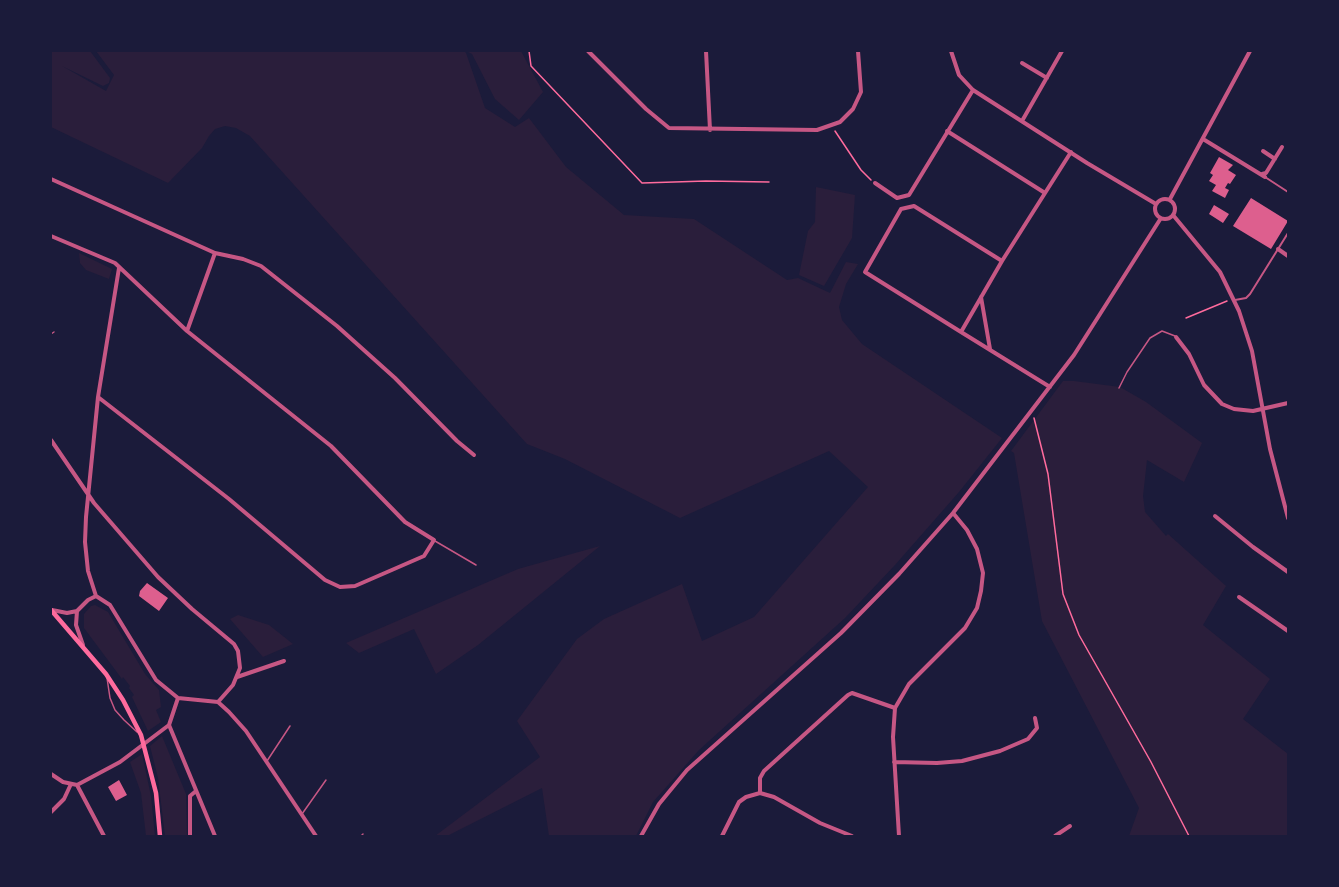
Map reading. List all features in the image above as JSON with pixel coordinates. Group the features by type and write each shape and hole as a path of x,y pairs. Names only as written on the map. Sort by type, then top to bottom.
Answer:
{"main road":[{"path":"51,610 106,674 123,700 141,735 154,786 160,836"}],"street":[{"path":"588,51 646,109 669,128 817,130 840,122 853,109 861,92 858,51"},
{"path":"706,51 710,129"},
{"path":"951,51 959,75 972,90 1156,204"},
{"path":"1022,121 1062,51"},
{"path":"1170,199 1250,51"},
{"path":"1022,63 1047,78"},
{"path":"875,183 897,198 909,195 972,90"},
{"path":"947,131 1045,193"},
{"path":"1203,140 1288,192"},
{"path":"1263,176 1282,147"},
{"path":"1263,151 1275,159"},
{"path":"961,332 1002,261 1071,152"},
{"path":"51,179 214,254 243,259 261,266 337,326 395,378 457,441 474,454"},
{"path":"1162,199 1170,199 1175,206 1173,215 1167,219 1161,218 1155,212 1156,204 1162,199"},
{"path":"1002,261 914,207 901,209 865,272 1050,387"},
{"path":"1173,215 1213,263 1235,300 1248,336 1272,460 1288,518"},
{"path":"641,836 659,804 687,770 848,626 899,574 953,513 1050,387 1096,322 1161,218"},
{"path":"1235,300 1246,298 1250,294 1288,233"},
{"path":"51,236 109,260 187,331 331,446 405,522 434,540 424,556 355,586 340,587 325,579 229,499 98,397"},
{"path":"1278,249 1288,256"},
{"path":"187,331 214,254"},
{"path":"119,268 98,397 88,494 85,542 87,571 96,596 110,605 156,680 178,698 218,702 239,722 316,836"},
{"path":"981,297 990,350"},
{"path":"1176,337 1189,354 1204,385 1214,397 1234,409 1263,410 1288,403"},
{"path":"51,440 88,494 158,577 234,644 240,660 237,677 228,693 218,702"},
{"path":"899,836 893,723 896,708 909,684 965,628 979,601 983,573 980,558 970,535 953,513"},
{"path":"1215,516 1253,548 1288,572"},
{"path":"83,646 76,625 78,611 88,600 96,596"},
{"path":"1239,597 1288,631"},
{"path":"51,610 67,613 78,611"},
{"path":"237,677 284,661"},
{"path":"760,793 760,778 764,771 848,695 852,693 896,708"},
{"path":"51,774 77,785 120,762 169,725 178,698"},
{"path":"894,762 962,761 1000,751 1028,740 1037,728 1035,718"},
{"path":"169,725 215,836"},
{"path":"51,812 64,799 71,784"},
{"path":"77,785 104,836"},
{"path":"190,836 190,796 196,791"},
{"path":"722,836 739,802 760,793 774,797 820,824 852,836"},
{"path":"1055,836 1070,826"}],"lane":[{"path":"1119,388 1150,338 1161,331 1176,337"},
{"path":"434,540 476,565"},
{"path":"106,674 110,698 115,710 141,735"},
{"path":"266,761 290,726"},
{"path":"302,815 326,780"}],"path":[{"path":"529,51 531,66 642,183 769,182"},
{"path":"831,125 861,170 875,183"},
{"path":"1186,318 1235,300"},
{"path":"1032,411 1048,474 1063,594 1079,635 1190,836"}],"shaded area":[{"path":"51,51 90,51 110,78 109,83 103,86 62,66 106,91 114,75 96,51 464,51 485,108 515,127 529,118 566,167 624,215 694,219 787,280 798,278 830,293 846,262 858,264 846,284 839,307 842,320 862,344 1002,438 959,492 845,618 699,750 653,802 636,836 549,836 542,788 447,836 435,836 540,757 517,721 577,639 604,619 682,584 702,641 754,617 868,487 829,451 680,518 565,459 527,444 250,136 236,128 225,126 215,129 202,148 168,183 51,127"},
{"path":"466,51 521,51 543,92 519,120 495,99 472,54"},
{"path":"816,187 855,195 852,238 824,286 799,275 808,231 815,222"},
{"path":"79,253 112,269 109,279 86,270 80,263"},
{"path":"1063,381 1120,387 1146,402 1202,443 1184,482 1147,460 1143,496 1145,512 1166,536 1168,534 1226,586 1203,625 1270,679 1243,719 1288,754 1288,836 1129,836 1139,808 1042,621 1014,453 1011,451"},
{"path":"600,546 478,645 436,674 414,629 359,653 346,643 518,569"},
{"path":"95,605 108,612 145,674 159,690 161,707 156,710 161,722 148,731 132,697 134,695 130,686 123,677 122,679 84,628 84,614"},
{"path":"238,615 269,625 293,644 263,657 230,619"},
{"path":"162,736 186,794 187,836 165,836 158,778 150,746"},
{"path":"142,754 151,796 155,836 146,836 141,793 130,762"}],"building":[{"path":"1219,157 1233,165 1228,170 1236,175 1225,188 1229,190 1225,198 1212,191 1216,185 1209,181 1213,175 1210,173"},
{"path":"1251,198 1288,221 1271,249 1233,226"},
{"path":"1214,205 1229,214 1223,223 1209,214"},
{"path":"147,583 168,598 159,611 139,596"},
{"path":"119,780 127,795 116,801 108,787"}]}
